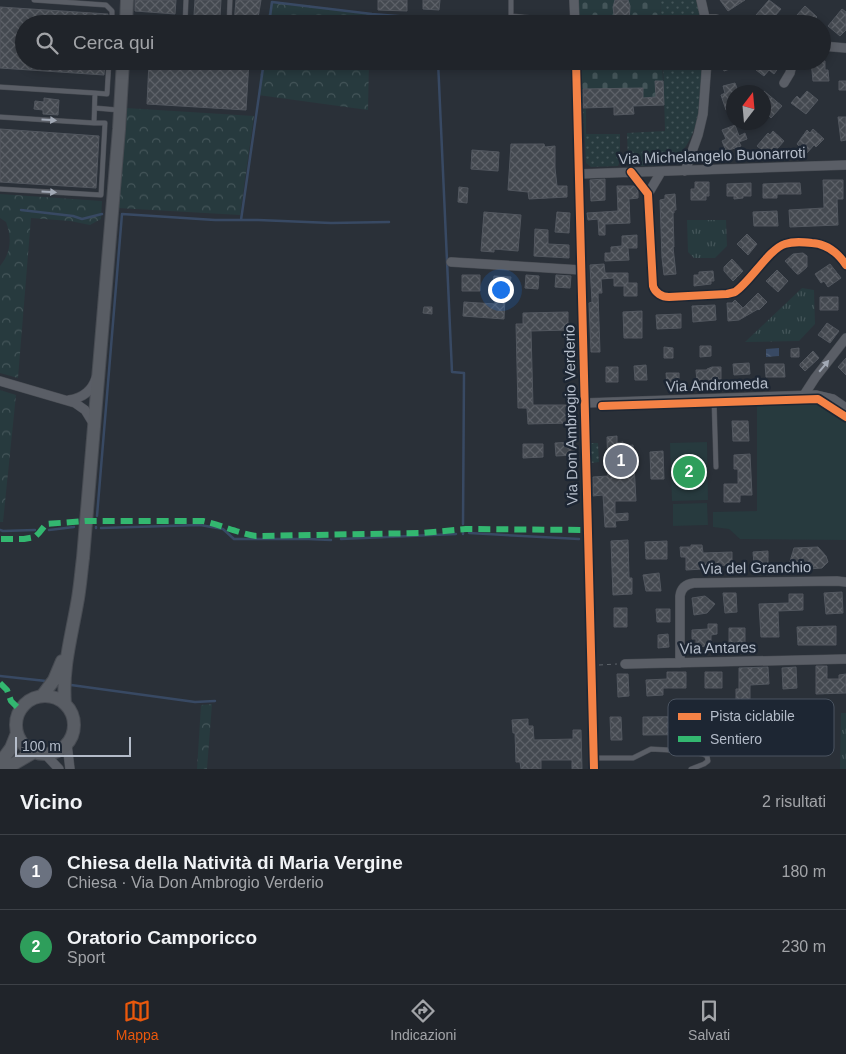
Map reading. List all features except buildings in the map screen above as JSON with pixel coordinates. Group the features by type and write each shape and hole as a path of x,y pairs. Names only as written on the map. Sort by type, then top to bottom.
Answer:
{"main road":[{"path":"126,15 127,0"},
{"path":"65,704 64,681 68,648 81,575 122,70"},
{"path":"42,696 54,680 68,648"},
{"path":"5,769 39,753 56,752 67,744 72,735 74,725 72,715 65,704 56,698 42,696 30,700 21,708 16,719 17,733 23,744 39,753"},
{"path":"0,763 11,748 17,733"}],"street":[{"path":"574,0 575,15"},
{"path":"701,1 708,15"},
{"path":"831,47 845,49"},
{"name":"Via Don Ambrogio Verderio","path":"576,70 594,769"},
{"path":"685,171 703,114 706,70"},
{"path":"784,83 791,70"},
{"name":"Via Michelangelo Buonarroti","path":"579,174 846,165"},
{"path":"631,172 648,194 654,288 658,294 665,297 736,292 778,248 790,243 824,245 835,252 846,265"},
{"path":"648,194 661,172"},
{"path":"451,262 581,270"},
{"path":"804,395 846,338"},
{"path":"67,400 85,394 97,376"},
{"path":"2,382 75,403 85,410 93,423"},
{"name":"Via Andromeda","path":"585,403 602,407 804,395 824,396 846,408"},
{"name":"Via del Granchio","path":"680,663 680,596 682,589 689,583 837,580 846,582"},
{"name":"Via Antares","path":"626,664 846,659"},
{"path":"67,744 70,769"},
{"path":"39,753 60,769"}],"lane":[{"path":"34,0 106,5 112,11 112,15"},
{"path":"185,15 186,0"},
{"path":"229,15 230,0"},
{"path":"511,0 511,15"},
{"path":"0,87 107,94 109,70"},
{"path":"94,123 95,93"},
{"path":"95,108 120,110"},
{"path":"0,117 105,124 101,196 0,189"},
{"path":"714,399 716,467"},
{"path":"594,758 633,758 651,749 668,750"},
{"path":"691,769 704,764 708,760 707,756"}],"path":[{"path":"591,665 626,664"}],"green space":[{"path":"578,0 660,0 661,15 579,15"},
{"path":"660,0 697,0 700,15 661,15"},
{"path":"271,1 370,13 370,15 269,15"},
{"path":"261,70 369,70 368,110 258,95"},
{"path":"581,70 662,70 664,105 583,108"},
{"path":"663,70 703,70 700,104 693,133 678,156 666,165 634,166 630,164 628,161 627,133 665,131"},
{"path":"126,108 254,116 240,215 117,208"},
{"path":"583,109 586,109 586,134 620,134 620,161 618,166 591,167 586,163"},
{"path":"0,194 102,201 101,219 90,225 70,221 31,218 18,378 0,373 0,266 8,251 10,240 6,222 0,218"},
{"path":"687,220 726,220 727,246 715,258 694,258 688,252"},
{"path":"802,288 814,290 815,324 799,341 745,342"},
{"path":"0,390 16,395 3,522 0,522"},
{"path":"814,401 830,404 846,416 846,540 740,539 729,529 713,527 713,512 757,511 757,403"},
{"path":"707,442 708,500 672,501 670,443"},
{"path":"591,443 598,443 599,462 591,463"},
{"path":"707,503 708,525 673,526 673,504"},
{"path":"212,704 207,769 197,769 201,705"},
{"path":"841,713 846,713 846,769 840,769"}],"water":[{"path":"779,348 779,356 766,357 766,349"}],"waterway":[{"path":"270,15 272,2 384,15"},
{"path":"241,220 263,70"},
{"path":"438,70 452,372 464,373 463,524"},
{"path":"21,210 73,216 82,219 102,214"},
{"path":"97,516 122,214 215,220 331,223 389,222"},
{"path":"101,528 200,525 223,529 234,539 331,540"},
{"path":"49,530 74,527"},
{"path":"0,530 35,530"},
{"path":"469,533 579,539"},
{"path":"341,539 456,534"},
{"path":"0,676 46,681"},
{"path":"71,685 195,702 215,701"}],"marked path":[{"path":"1,539 35,537 46,524 85,521 203,521 256,536 422,533 466,529 588,530"},
{"path":"0,683 7,690 11,701 20,710"}],"cycle path":[{"path":"576,70 594,769"},
{"path":"631,172 648,194 653,286 655,291 661,295 669,297 735,292 766,258 779,247 792,242 823,245 836,253 846,265"},
{"path":"602,406 818,399 846,417"}],"place":[{"name":"Chiesa della Natività di Maria Vergine","path":"621,461"},
{"name":"Oratorio Camporicco","path":"689,472"}]}
